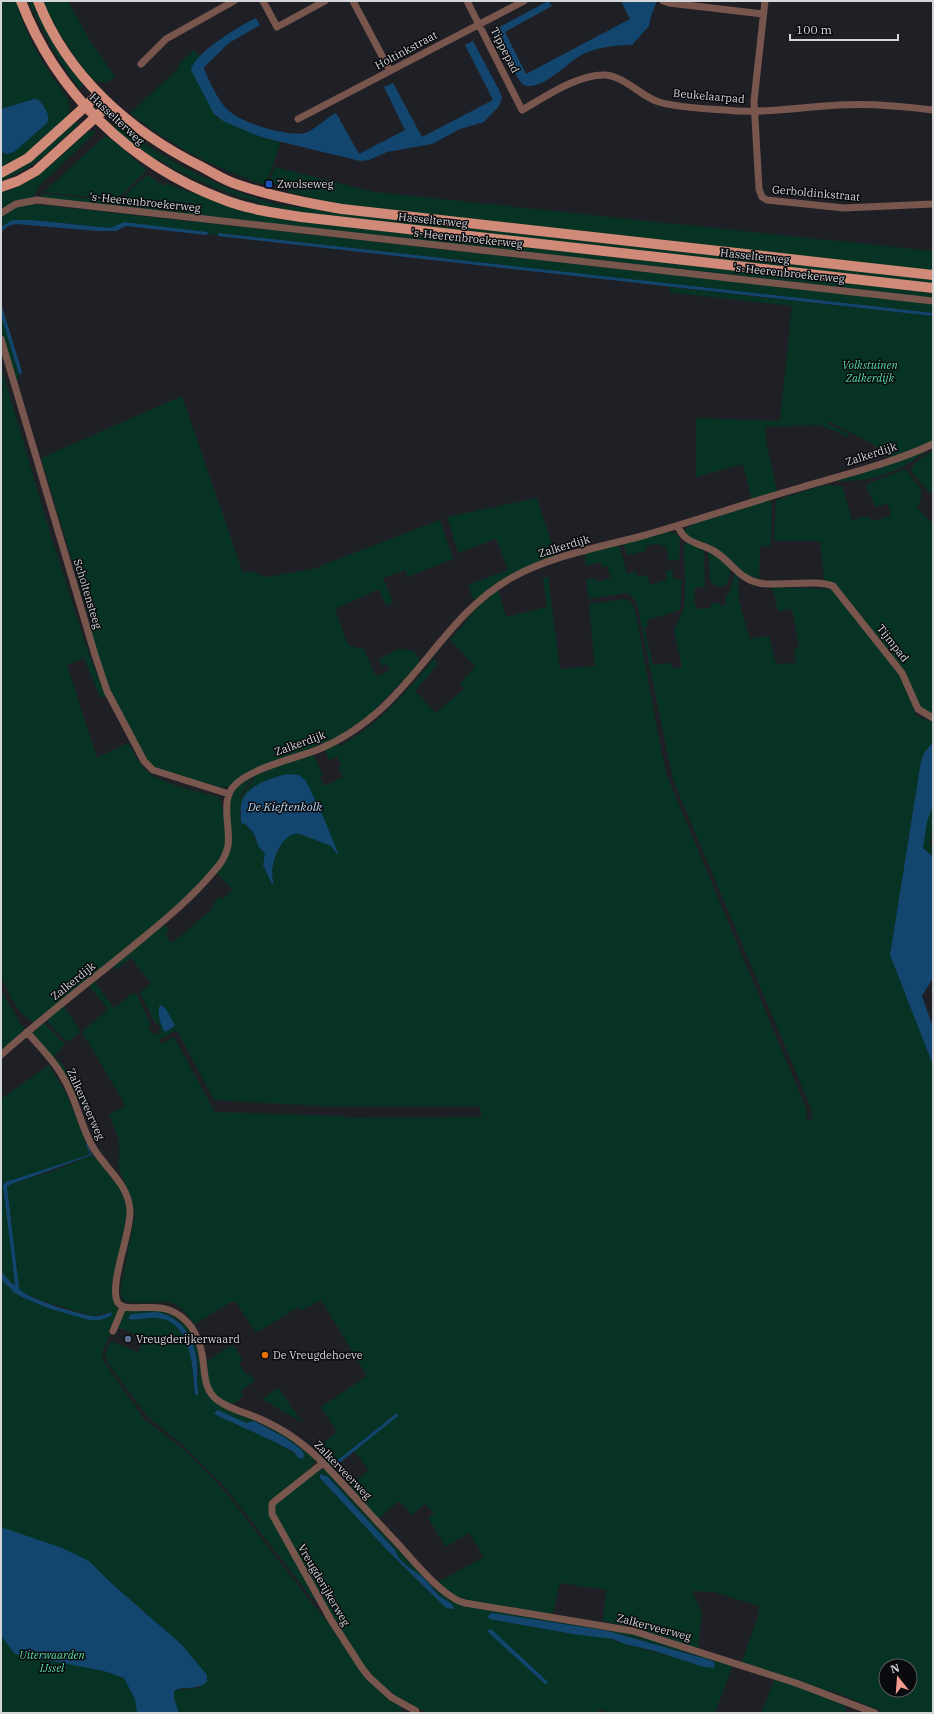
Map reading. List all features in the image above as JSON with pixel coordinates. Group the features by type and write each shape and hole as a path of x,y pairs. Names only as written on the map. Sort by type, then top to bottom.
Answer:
{"main road":[{"name":"Hasselterweg","path":"21,1 40,44 67,85 96,118 139,156 171,176 222,200 274,213 933,288"},
{"name":"Hasselterweg","path":"38,1 60,43 75,66 110,105 145,134 176,154 234,183 298,202 342,209 933,275"},
{"path":"1,173 22,163 36,152 99,94"},
{"path":"1,187 18,181 36,171 110,105"}],"street":[{"path":"141,64 166,39 234,1"},
{"path":"263,1 277,27 325,1"},
{"path":"353,1 390,71"},
{"name":"Tippepad","path":"467,1 522,110"},
{"name":"Holtinkstraat","path":"298,119 524,1"},
{"path":"663,1 669,3 763,14"},
{"name":"Gerboldinkstraat","path":"765,1 754,101 756,111 760,189 762,197 767,200 844,208 933,204"},
{"name":"Beukelaarpad","path":"522,110 582,79 606,75 616,78 638,92 658,102 726,110 756,111 840,105 879,104 933,110"},
{"name":"'s-Heerenbroekerweg","path":"1,213 16,204 36,200 933,301"},
{"name":"Scholtensteeg","path":"1,340 107,691 144,761 152,770 229,794"},
{"name":"Zalkerdijk","path":"1,1056 27,1032 160,923 194,893 216,870 225,856 228,845 227,806 229,794 234,785 270,766 340,740 363,724 397,692 472,607 491,590 503,582 526,570 560,559 678,526 888,461 933,444"},
{"name":"Tijmpad","path":"678,526 685,538 719,554 738,573 749,580 760,583 833,586 902,673 918,709 933,718"},
{"name":"Zalkerveerweg","path":"27,1032 63,1076 75,1100 94,1148 114,1172 127,1194 130,1219 115,1290 116,1300 123,1307 127,1308 155,1306 165,1308 181,1316 189,1325 200,1345 207,1387 215,1398 289,1434 300,1441 323,1463 418,1566 446,1593 461,1602 633,1631 796,1683 875,1713"},
{"path":"113,1331 123,1307"},
{"name":"Vreugderijkerweg","path":"323,1463 275,1501 272,1504 272,1514 331,1620 362,1668 379,1687 416,1711 416,1713"}],"green space":[{"path":"1,1 16,1 23,24 33,45 66,97 70,108 66,119 59,127 1,171 1,152 7,154 34,99 1,109"},
{"path":"28,1 34,1 84,84 79,89 54,52"},
{"path":"42,1 68,1 89,39 115,77 106,83 94,81 65,42"},
{"path":"194,50 200,57 194,63 193,73 217,118 261,137 281,142 266,185 229,172 178,146 130,113 178,69 179,64"},
{"path":"74,119 79,124 43,157 24,170 1,181 1,175"},
{"path":"119,124 137,138 175,163 215,183 257,199 279,205 933,278 933,284 284,211 227,197 172,172 112,129","holes":["158,159 208,185 262,204 249,202 211,189 157,161"]},
{"path":"91,131 96,132 39,186 33,197 16,201 1,209 1,193 14,189 36,176 85,134"},
{"path":"105,136 116,143 147,170 117,200 44,192"},
{"path":"275,167 374,192 933,251 933,271 338,204 288,192 289,188 269,182"},
{"path":"147,175 164,186 167,183 180,189 228,205 933,291 933,298 42,198 40,193 118,202"},
{"path":"32,204 933,303 933,313 219,233 218,235 124,222 110,228 32,220 5,224 1,227 1,216 15,207"},
{"name":"Volkstuinen Zalkerdijk","path":"669,287 933,316 933,442 894,457 890,457 873,444 828,421 828,424 849,434 848,437 823,426 815,425 765,427 767,446 777,492 752,500 743,464 696,477 696,418 780,421 792,306 674,293 669,291"},
{"path":"1,315 19,374 19,379 15,379 1,331"},
{"path":"1,366 48,526 86,646 106,697 100,697 84,658 67,665 97,758 128,743 142,766 154,777 181,787 219,797 225,817 227,832 226,846 222,858 207,876 136,941 34,1022 23,1015 1,978"},
{"path":"182,396 243,573 251,571 266,577 318,568 440,520 453,559 407,577 405,570 383,578 393,602 386,606 379,589 335,609 346,640 350,646 364,649 376,676 388,672 389,668 387,664 382,666 378,660 397,650 405,649 416,653 420,662 372,713 337,739 254,770 228,787 222,788 156,769 147,761 112,693 101,668 90,631 93,630 41,458"},
{"path":"929,449 908,464 885,474 861,480 835,481"},
{"path":"933,450 933,495 924,487 911,471 914,464"},
{"path":"905,469 921,489 921,498 917,508 933,524 933,716 916,704 907,674 838,587 824,581 820,541 774,541 776,500 824,485 842,486 852,520 868,516 872,521 891,516 888,504 875,507 866,486"},
{"path":"537,498 556,557 534,564 504,579 476,599 473,599 468,585 508,570 496,539 458,553 447,517"},
{"path":"768,500 771,501 772,505 771,541 770,546 760,546 759,579 745,575 722,553 688,537 685,533 686,528 691,525"},
{"path":"666,532 675,533 680,538 679,560 669,561 666,546 661,547 660,543 645,546 646,551 627,555 623,543"},
{"path":"689,542 703,548 704,552 705,587 695,587 694,601 696,609 711,608 711,603 720,603 720,606 726,605 726,595 729,594 735,573 738,575 739,602 750,639 769,636 776,664 796,663 794,649 799,647 792,609 778,611 772,587 832,589 899,674 917,716 933,722 933,742 924,753 921,761 890,955 933,1065 933,1713 886,1713 832,1691 825,1691 742,1662 758,1616 759,1606 714,1592 692,1591 702,1613 698,1649 635,1627 602,1621 607,1590 560,1583 553,1614 463,1601 454,1596 438,1582 484,1557 469,1533 446,1547 428,1518 434,1513 425,1504 412,1515 399,1501 378,1519 349,1486 369,1470 354,1451 398,1416 397,1413 331,1466 319,1456 326,1441 337,1432 321,1407 367,1376 321,1300 301,1311 298,1307 256,1333 236,1302 231,1302 195,1324 175,1304 168,1302 138,1303 131,1302 121,1297 121,1287 135,1215 132,1200 119,1170 119,1140 109,1114 126,1106 82,1032 108,1009 89,986 94,981 114,1008 133,993 137,995 151,1025 148,1027 152,1034 156,1033 157,1036 159,1035 158,1032 161,1028 158,1023 156,1024 154,1021 140,993 151,983 131,958 115,970 114,965 164,924 169,930 165,935 172,943 212,909 214,903 219,897 223,899 233,890 216,873 227,857 231,795 239,784 253,776 240,797 241,799 256,775 313,754 323,775 320,776 324,786 343,777 338,767 341,765 337,756 329,760 324,749 337,743 339,746 353,738 379,719 402,696 434,659 438,664 415,691 436,713 464,689 460,684 475,666 450,640 479,606 498,589 506,617 547,607 543,578 548,577 560,669 595,666 589,604 625,599 630,601 633,605 667,776 806,1108 807,1119 812,1120 811,1108 673,780 635,601 625,593 589,599 586,580 595,578 597,582 611,578 607,566 603,567 601,562 586,566 586,553 619,544 627,574 636,571 638,577 647,575 650,585 667,580 666,571 673,570 673,579 682,579 680,610 647,620 648,626 644,627 653,665 671,663 672,669 682,667 674,630 684,609 684,547 686,543","holes":["292,774 306,781 323,816 337,852 336,853 331,846 300,834 293,834 287,838 278,852 273,869 274,883 272,884 263,865 265,854 258,846 253,833 245,824 241,823 240,811 255,786 274,778","162,1005 175,1026 165,1032","175,1031 178,1032 214,1100 319,1106 479,1106 482,1117 349,1118 340,1116 215,1112 174,1037 161,1044 159,1040"]},
{"path":"709,552 722,559 731,569 728,582 724,587 716,586 710,580"},
{"path":"933,805 933,823 930,843 933,850 933,857 923,848 927,822"},
{"path":"1,990 25,1031 1,1052"},
{"path":"63,1005 81,1032 67,1042 47,1021 47,1018"},
{"path":"44,1023 65,1044 54,1056 63,1065 83,1100 78,1102 32,1034"},
{"path":"49,1065 67,1095 90,1153 80,1159 6,1182 3,1185 15,1284 13,1285 1,1271 1,1099"},
{"name":"Uiterwaarden IJssel","path":"93,1155 123,1191 127,1209 125,1226 112,1285 114,1301 120,1312 102,1353 104,1362 144,1419 183,1449 209,1474 230,1498 310,1601 333,1628 353,1660 401,1705 401,1713 1,1713 1,1279 15,1293 48,1308 95,1321 112,1315 111,1312 92,1316 42,1301 21,1292 19,1288 7,1187 9,1185 61,1168","holes":["89,1561 111,1583 181,1644 207,1675 199,1688 175,1690"]},
{"path":"124,1310 164,1310 178,1317 186,1325 197,1346 206,1392 215,1402 281,1432 314,1457 312,1467 270,1503 269,1514 318,1601 316,1603 224,1486 185,1447 147,1416 108,1363 105,1354 111,1341 138,1352 145,1338 117,1327","holes":["156,1312 170,1316 180,1322 195,1351 199,1370 197,1383 199,1394 195,1395 193,1373 188,1348 184,1337 178,1328 170,1321 158,1318 130,1320","216,1415 234,1418 246,1423 254,1421 257,1422 299,1448 297,1455 275,1442"]},
{"path":"233,1345 243,1360 239,1363 246,1375 249,1374 255,1381 241,1391 243,1396 235,1403 230,1404 222,1401 209,1387 207,1361"},
{"path":"278,1388 303,1423 262,1399"},
{"path":"325,1469 396,1547 449,1598 628,1632 731,1664 732,1668 715,1713 612,1713 599,1709 598,1713 430,1713 410,1705 385,1689 360,1660 273,1511 274,1506 316,1470","holes":["322,1474 328,1477 395,1550 400,1560 436,1591 439,1596 446,1599 452,1610 446,1608 388,1551 320,1478","488,1616 529,1619 608,1631 712,1661 715,1665 714,1668 604,1637 573,1634 489,1619"]},
{"path":"775,1679 844,1705 847,1713 761,1713"}],"water":[{"path":"548,1 552,6 505,32 526,74 630,19 621,1 657,1 649,26 632,45 607,47 583,54 549,79 534,86 527,86 519,79 492,33 494,30"},
{"path":"256,18 260,25 229,43 205,66 204,69 217,96 227,109 242,119 264,128 287,133 305,133 312,130 336,113 359,154 405,130 384,87 393,83 422,137 493,100 465,45 473,41 502,98 499,106 484,122 460,129 432,144 387,152 369,160 360,161 261,137 223,121 214,114 191,70 194,63 200,56 219,40"},
{"path":"34,99 39,100 46,111 48,117 47,123 14,152 7,154 1,152 1,109"},
{"path":"12,220 32,220 110,228 124,222 207,232 208,234 126,226 116,231 98,231 16,224 8,226 1,232 1,227"},
{"path":"218,233 933,313 933,316 218,236"},
{"path":"1,303 22,372 21,374 19,374 1,315"},
{"path":"933,742 933,805 927,822 923,848 933,857 933,978 922,996 933,1027 933,1065 890,955 921,761 924,753"},
{"name":"De Kieftenkolk","path":"288,774 299,775 306,781 323,816 338,853 336,853 331,846 300,834 293,834 287,838 277,852 272,869 274,883 272,884 263,865 265,854 258,846 252,831 245,824 241,823 241,804 245,795 255,786 275,777"},
{"path":"161,1005 166,1009 175,1026 165,1032 159,1017 159,1007"},
{"path":"87,1143 92,1155 7,1187 19,1288 23,1292 41,1301 77,1313 95,1316 111,1312 111,1316 100,1320 89,1320 48,1308 15,1293 1,1279 1,1271 13,1285 15,1284 3,1185 6,1182 89,1155 90,1153 86,1145"},
{"path":"156,1312 167,1315 176,1321 184,1328 190,1337 196,1357 198,1395 195,1395 193,1372 188,1348 184,1337 177,1328 169,1321 157,1318 136,1320 129,1319 129,1316 132,1314"},
{"path":"218,1410 246,1423 254,1421 284,1437 302,1450 304,1455 303,1459 298,1458 294,1452 275,1442 216,1415 214,1413"},
{"path":"397,1413 398,1416 337,1465 333,1464"},
{"path":"320,1474 328,1477 395,1550 402,1562 424,1578 438,1595 449,1602 454,1609 446,1608 388,1551 320,1478"},
{"path":"1,1527 62,1548 89,1561 111,1583 181,1644 207,1675 207,1682 203,1685 182,1688 174,1691 174,1698 179,1713 137,1713 135,1699 124,1678 104,1671 15,1654 1,1636"},
{"path":"492,1613 608,1631 713,1661 715,1665 714,1668 704,1667 655,1651 625,1644 613,1639 573,1634 489,1619 488,1616"},
{"path":"491,1629 548,1683 545,1684 488,1632 488,1630"}],"place":[{"name":"Zwolseweg","path":"269,184"},
{"name":"Vreugderijkerwaard","path":"128,1339"},
{"name":"De Vreugdehoeve","path":"265,1355"}]}
